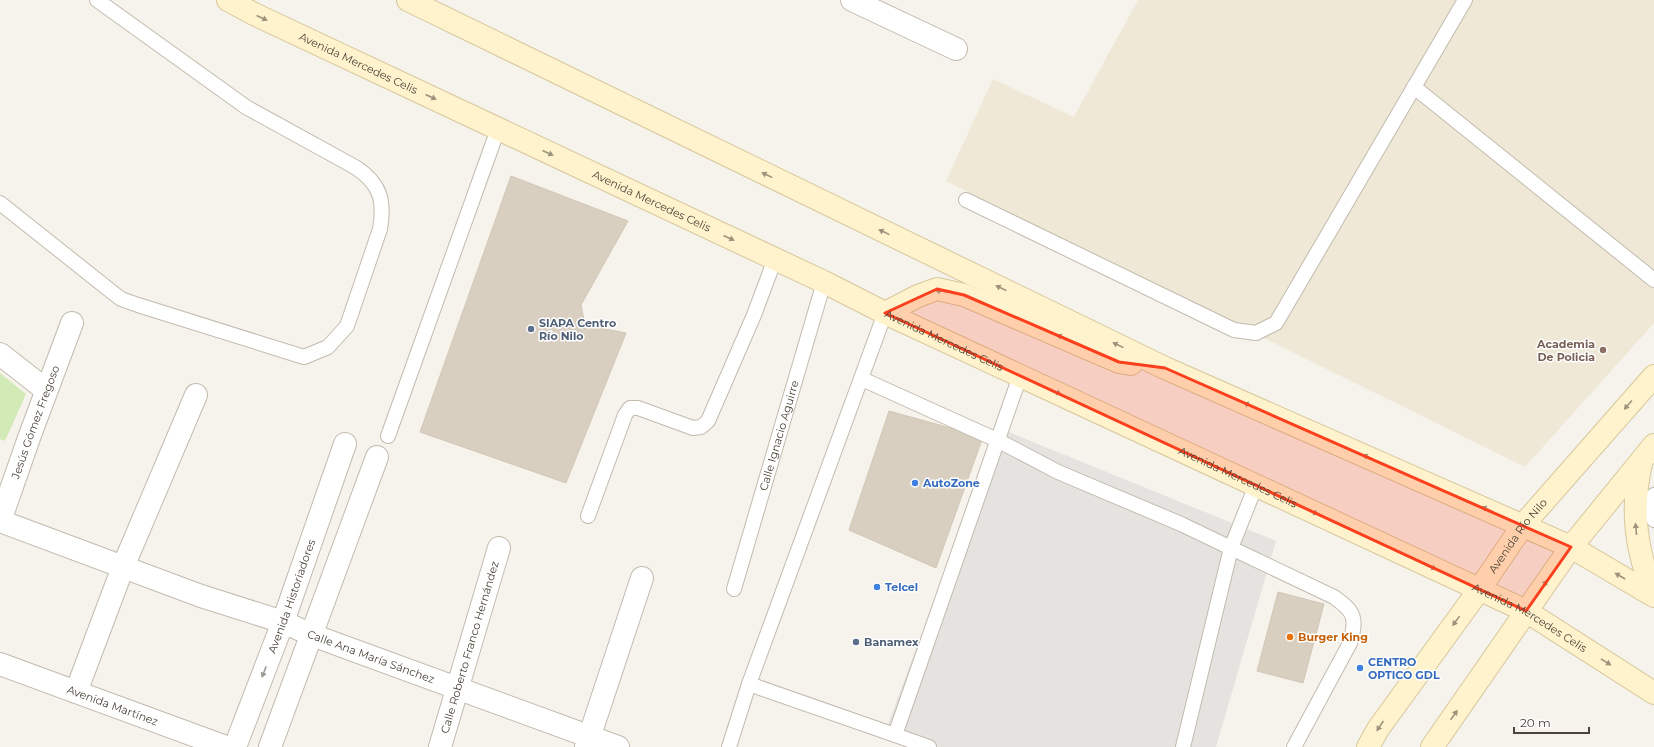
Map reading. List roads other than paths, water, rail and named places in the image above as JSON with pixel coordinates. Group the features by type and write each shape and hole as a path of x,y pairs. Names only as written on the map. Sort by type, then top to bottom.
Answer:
{"main road":[{"name":"Avenida Mercedes Celis","path":"228,0 254,14 824,282 885,313 1526,611 1654,693"},
{"path":"408,0 1166,368 1571,547 1654,594"},
{"path":"885,313 918,296 937,289 964,295 1119,362 1166,368"},
{"name":"Avenida Río Nilo","path":"1368,747 1378,729 1480,590 1523,525 1654,376"},
{"path":"1432,747 1571,547 1648,453"},
{"path":"1648,453 1635,502 1636,533 1640,555 1654,594"}],"street":[{"path":"852,0 956,49"},
{"name":"Jesús Gómez Fregoso","path":"0,521 46,390 72,324"},
{"path":"0,354 46,390"},
{"path":"76,692 123,567 196,394"},
{"name":"Avenida Historiadores","path":"235,747 283,622 345,444"},
{"path":"270,747 377,457"},
{"name":"Calle Ana María Sánchez","path":"0,521 201,596 283,622 312,635 458,688 587,742 618,747"},
{"name":"Calle Roberto Franco Hernández","path":"440,747 499,548"},
{"path":"587,742 642,578"},
{"name":"Avenida Martínez","path":"0,664 226,747"}],"lane":[{"path":"0,202 121,299 304,357 328,346 347,326 380,229 383,212 381,199 376,186 367,174 246,107 97,0"},
{"path":"966,200 1234,330 1256,333 1276,323 1465,0"},
{"path":"1414,86 1654,280"},
{"path":"388,436 498,129"},
{"path":"588,516 625,415 630,408 638,408 692,428 701,427 708,421 754,315 775,259"},
{"name":"Calle Ignacio Aguirre","path":"734,589 824,282"},
{"path":"729,747 749,684 885,313"},
{"path":"895,735 1020,376"},
{"path":"862,379 997,440 1058,472 1181,524 1334,596 1348,607 1354,616 1354,630 1350,643 1294,747"},
{"path":"1183,747 1231,548 1256,485"},
{"path":"1654,495 1651,499 1650,513 1654,520"},
{"path":"749,684 929,747"}],"place":[{"name":"SIAPA Centro Río Nilo","path":"531,329"},
{"name":"Academia De Policia","path":"1603,350"},
{"name":"AutoZone","path":"915,483"},
{"name":"Telcel","path":"877,587"},
{"name":"Burger King","path":"1290,637"},
{"name":"Banamex","path":"856,642"},
{"name":"CENTRO OPTICO GDL","path":"1360,668"}]}
